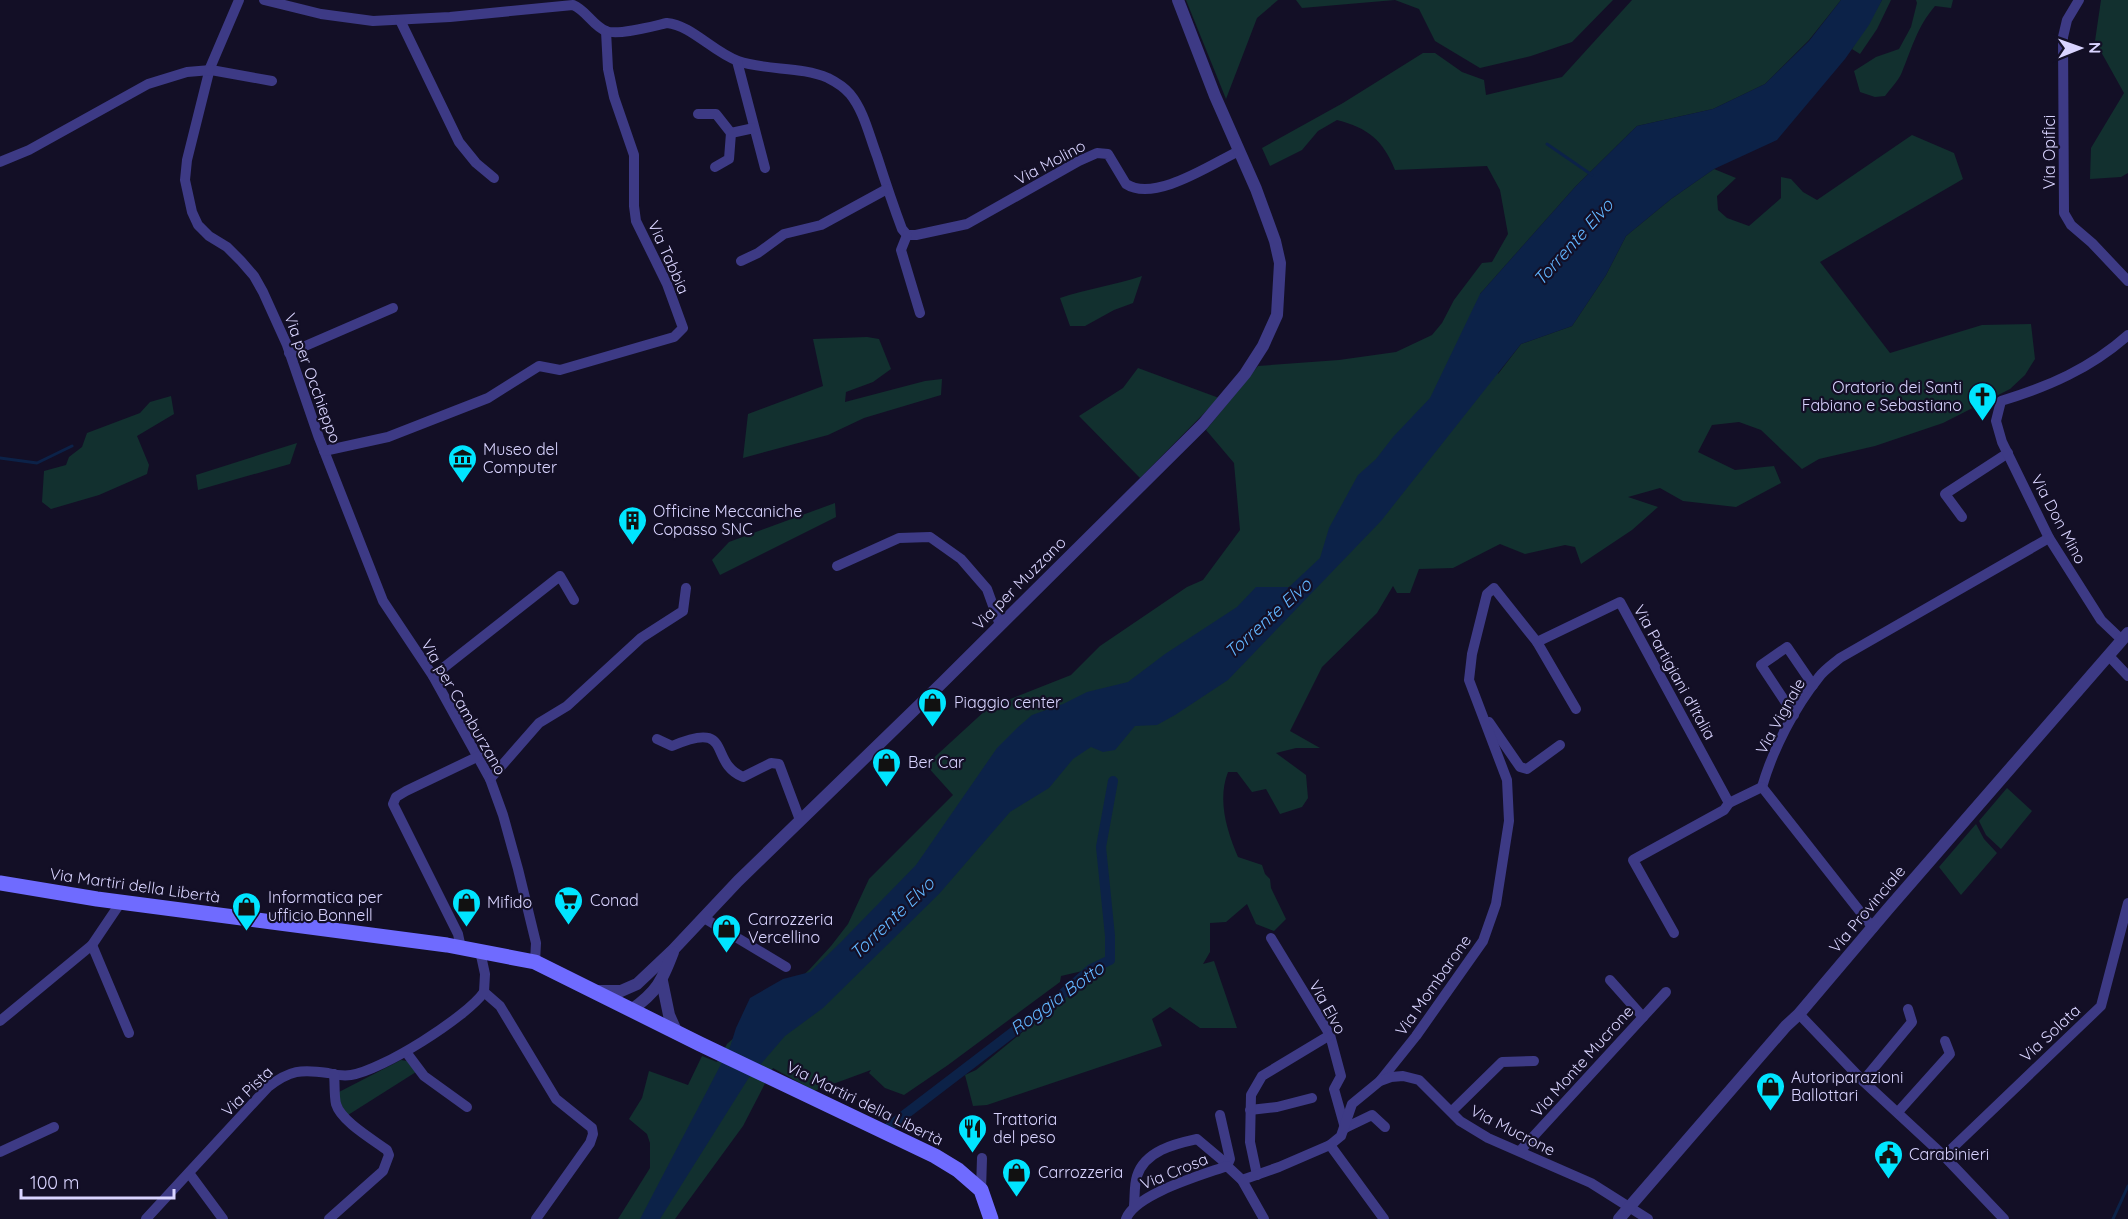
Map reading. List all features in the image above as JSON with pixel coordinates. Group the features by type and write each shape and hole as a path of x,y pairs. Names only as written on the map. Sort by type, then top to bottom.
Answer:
{"main road":[{"name":"Via Martiri della Libertà","path":"0,883 120,902 461,948 535,962 935,1156 958,1170 981,1191 991,1219"}],"street":[{"name":"Via per Occhieppo","path":"239,0 211,70 187,160 185,180 192,212 198,225 209,236 227,247 254,276 268,303 290,353 324,452 373,579"},
{"path":"264,0 291,3 321,14 356,19 400,20 573,5 606,31 614,33 674,24 683,27 724,56 737,61 752,66 814,74 827,78 841,86 859,108 902,230 907,235 902,250 920,313"},
{"name":"Via per Muzzano","path":"594,991 621,992 636,984 673,950 738,881 1203,424 1245,374 1263,346 1277,315 1280,263 1275,241 1178,0"},
{"name":"Via Opifici","path":"2079,0 2067,20 2063,37 2064,213 2071,225 2092,243 2128,281"},
{"path":"400,20 459,142 476,164 494,178"},
{"name":"Via Tabbia","path":"324,452 398,433 488,398 539,366 560,370 674,337 683,328 667,284 636,220 634,155 614,97 608,69 606,31"},
{"path":"737,61 765,168"},
{"path":"0,162 29,150 148,84 187,72 211,70 272,81"},
{"path":"698,114 716,114 731,133 729,159 715,167"},
{"path":"731,133 754,128"},
{"name":"Via Molino","path":"907,235 968,224 1097,153 1108,154 1126,184 1139,188 1156,188 1191,177 1239,151"},
{"path":"741,261 758,253 784,234 821,225 887,189"},
{"path":"290,353 393,308"},
{"name":"Via Don Mino","path":"2125,636 2102,620 2049,538 2002,442 1996,421 2001,401 2073,374 2128,335"},
{"path":"1962,517 1945,494 2008,453"},
{"path":"837,566 899,538 930,537 961,559 987,589 1000,625"},
{"name":"Via Vignale","path":"1762,787 1766,773 1794,715 1820,675 1840,658 2049,538"},
{"path":"434,676 560,576 574,600"},
{"name":"Via per Camburzano","path":"373,579 383,601 434,676 490,779 518,869 536,943 535,962"},
{"path":"490,779 539,723 567,706 641,638 683,611 686,588"},
{"name":"Via Mombarone","path":"1380,1081 1416,1036 1483,941 1496,904 1509,821 1507,780 1469,680 1472,654 1487,594 1494,588 1537,642"},
{"name":"Via Partigiani d'Italia","path":"1537,642 1620,603 1730,802"},
{"name":"Via Provinciale","path":"1619,1219 2125,636"},
{"path":"1537,642 1576,709"},
{"path":"1794,715 1761,665 1787,647 1813,685"},
{"path":"2108,655 2128,676"},
{"path":"1481,709 1520,767 1527,769 1560,745"},
{"path":"657,739 672,746 693,737 705,736 716,743 733,773 742,777 771,763 779,764 800,820"},
{"path":"461,948 458,934 393,804 396,797 406,790 479,756"},
{"path":"1674,933 1633,860 1724,810 1730,802 1762,787 1873,928"},
{"path":"0,1021 92,945 120,902"},
{"name":"Via Solata","path":"1944,1156 2101,1006 2128,903"},
{"path":"704,918 786,967"},
{"name":"Via Elvo","path":"1271,938 1330,1035 1341,1076 1334,1089 1345,1128"},
{"path":"92,945 129,1033"},
{"name":"Via per Muzzano","path":"631,1010 653,994 662,981 673,950"},
{"path":"480,951 485,974 484,992 500,1006 556,1100 592,1128 590,1143 536,1219"},
{"path":"1610,980 1643,1017"},
{"path":"662,981 669,1015 678,1033"},
{"path":"631,1010 636,984"},
{"name":"Via Pista","path":"146,1219 268,1087 279,1078 288,1073 300,1071 349,1076 363,1073 406,1052 468,1009 484,992"},
{"name":"Via Monte Mucrone","path":"1520,1151 1666,992"},
{"path":"1863,1081 1912,1022 1908,1009"},
{"path":"1799,1014 1863,1081 1944,1156 2004,1219"},
{"path":"1257,1175 1250,1142 1251,1095 1262,1076 1330,1035"},
{"path":"1898,1112 1950,1054 1945,1041"},
{"path":"406,1052 424,1076 467,1107"},
{"path":"1452,1112 1502,1062 1534,1061"},
{"path":"328,1219 383,1171 389,1155 387,1150 339,1111 336,1103 334,1074"},
{"name":"Via Mucrone","path":"1380,1081 1403,1076 1419,1080 1460,1121 1483,1135 1592,1183 1648,1219"},
{"path":"1242,1180 1330,1145 1341,1136 1352,1104 1380,1081"},
{"path":"1250,1110 1277,1107 1312,1098"},
{"path":"1220,1115 1230,1159 1227,1166"},
{"path":"1345,1128 1372,1115 1385,1127"},
{"path":"0,1152 54,1127"},
{"name":"Via Crosa","path":"1134,1206 1137,1177 1143,1164 1154,1154 1173,1144 1197,1139 1242,1180 1264,1219"},
{"path":"1330,1145 1384,1219"},
{"path":"981,1191 982,1158"},
{"name":"Via Crosa","path":"1126,1219 1134,1206 1150,1195 1227,1166"},
{"path":"189,1173 223,1219"}],"green space":[{"path":"1186,0 1278,0 1257,18 1226,99"},
{"path":"1296,0 1395,0 1302,8"},
{"path":"1395,0 1613,0 1572,42 1531,56 1480,68 1435,41 1419,9"},
{"path":"1632,0 1841,0 1809,40 1765,84 1713,109 1637,126 1576,186 1480,294 1498,374 1521,344 1572,326 1606,275 1626,236 1671,199 1714,169 1736,178 1717,196 1718,210 1727,218 1749,226 1781,198 1781,177 1791,179 1803,192 1817,200 1912,135 1954,153 1963,179 1820,262 1890,353 1982,325 2031,324 2035,359 2025,375 2010,389 1943,423 1875,446 1819,459 1802,469 1761,430 1739,422 1712,425 1698,452 1735,470 1774,466 1781,483 1736,507 1683,501 1660,488 1628,497 1658,507 1632,530 1581,564 1575,547 1565,545 1525,554 1500,544 1453,568 1419,569 1410,593 1397,593 1393,586 1377,613 1322,667 1290,731 1320,748 1296,748 1276,753 1306,775 1308,798 1302,807 1280,814 1266,789 1252,792 1237,772 1228,772 1223,804 1234,847 1238,857 1262,865 1286,919 1274,931 1256,924 1247,904 1226,922 1210,923 1210,952 1203,964 1214,961 1237,1028 1200,1028 1170,1007 1152,1019 1162,1046 987,1105 973,1106 965,1075 976,1070 1094,971 1112,961 1112,935 1107,893 1105,895 1108,957 1091,969 1061,976 1060,982 904,1095 885,1088 869,1073 871,1070 814,1091 773,1068 743,1126 675,1219 618,1219 650,1168 650,1143 647,1134 629,1119 642,1098 649,1071 688,1085 702,1056 717,1062 727,1044 809,970 831,946 848,924 869,879 953,795 926,765 988,708 1071,675 1100,646 1187,587 1203,580 1240,530 1234,463 1206,430 1258,366 1339,360 1396,352 1432,335 1442,323 1454,300 1482,263 1492,262 1508,234 1500,190 1487,166 1395,170 1380,143 1366,131 1337,120 1318,131 1302,150 1270,166 1262,148 1343,103 1423,53 1435,53 1462,72 1484,80 1486,95 1562,77"},
{"path":"1882,0 1891,0 1877,29 1860,54 1852,49"},
{"path":"1916,0 1953,0 1951,8 1935,6 1929,14 1916,38 1901,75 1885,96 1875,97 1860,92 1854,71 1876,57 1899,49 1911,27"},
{"path":"2101,0 2128,0 2128,173 2121,177 2090,179 2091,148 2124,93 2095,41"},
{"path":"1142,276 1133,303 1114,310 1085,326 1070,326 1060,298"},
{"path":"867,337 879,339 891,369 873,382 846,392 845,402 925,381 942,379 941,395 864,418 828,435 743,458 748,414 823,386 813,339"},
{"path":"1138,368 1219,398 1140,478 1079,416 1123,388"},
{"path":"171,396 174,414 137,436 149,465 147,474 99,495 51,509 42,502 44,471 66,465 69,457 82,447 87,433 140,413 150,402"},
{"path":"297,443 290,464 198,490 196,475"},
{"path":"835,503 836,517 720,575 712,560 729,542"},
{"path":"2007,788 2032,811 2001,849 1986,835 1979,821"},
{"path":"1976,824 1984,839 1997,853 1961,895 1939,867"},
{"path":"401,1060 407,1061 416,1072 348,1115 339,1102 339,1092"}],"water":[{"name":"Torrente Elvo","path":"1841,0 1882,0 1869,25 1845,59 1777,140 1714,169 1671,199 1626,236 1606,275 1572,326 1521,344 1381,521 1228,680 1157,725 1135,726 1115,750 1103,752 1091,747 1073,759 1049,788 1010,812 939,894 823,1008 785,1036 748,1079 660,1219 640,1219 730,1047 750,998 783,979 810,972 841,942 916,865 997,748 1032,715 1063,704 1087,692 1128,682 1165,654 1237,607 1256,587 1289,587 1320,558 1329,528 1358,475 1376,459 1393,437 1430,398 1480,294 1576,186 1637,126 1713,109 1765,84 1809,41"}],"waterway":[{"path":"1547,144 1592,175"},
{"path":"0,458 37,463 72,446"},
{"name":"Roggia Botto","path":"890,1126 1059,997 1091,969 1110,960 1110,936 1101,847 1113,781"},
{"path":"2113,1219 2128,1186"}],"place":[{"name":"Oratorio dei Santi Fabiano e Sebastiano","path":"1983,422"},
{"name":"Museo del Computer","path":"462,484"},
{"name":"Officine Meccaniche Copasso SNC","path":"632,546"},
{"name":"Piaggio center","path":"933,728"},
{"name":"Ber Car","path":"887,788"},
{"name":"Conad","path":"569,926"},
{"name":"Mifido","path":"466,928"},
{"name":"Informatica per ufficio Bonnell","path":"247,932"},
{"name":"Carrozzeria Vercellino","path":"727,954"},
{"name":"Autoriparazioni Ballottari","path":"1770,1112"},
{"name":"Trattoria del peso","path":"972,1154"},
{"name":"Carabinieri","path":"1888,1180"},
{"name":"Carrozzeria","path":"1017,1198"}]}
